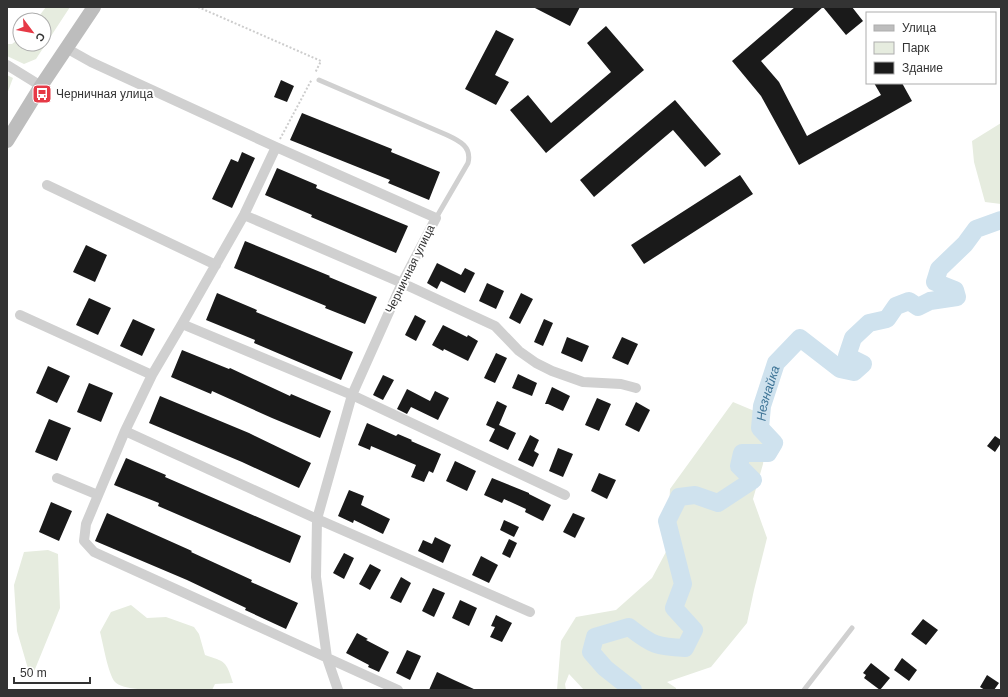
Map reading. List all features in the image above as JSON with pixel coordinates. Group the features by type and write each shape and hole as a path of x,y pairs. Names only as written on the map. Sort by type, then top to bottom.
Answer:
{"main road":[{"path":"7,141 41,86 94,7"}],"street":[{"name":"Черничная улица","path":"66,48 91,62 276,147 436,218 402,283 352,395 317,519 316,577 327,658 338,690"},
{"path":"7,65 41,86"},
{"path":"276,147 244,215 152,375 125,432 86,524 84,541 94,552 398,690"},
{"path":"47,185 216,265"},
{"path":"244,215 402,283 495,326 519,351 536,363 552,371 583,382 621,384 636,388"},
{"path":"20,315 152,375"},
{"path":"182,324 352,395 565,495"},
{"path":"125,432 317,519 530,612"},
{"path":"57,478 98,495"}],"lane":[{"path":"319,80 447,135 457,140 468,150 470,156 468,163 436,218"},
{"path":"804,690 852,628"}],"path":[{"path":"198,7 321,61 276,147"}],"green space":[{"path":"46,7 70,7 52,35 52,12 42,12"},
{"path":"7,44 12,44 12,52 41,52 36,59 24,64 7,56"},
{"path":"7,75 13,78 7,94"},
{"path":"1001,123 1001,204 985,202 974,162 972,141"},
{"path":"733,402 769,417 763,464 753,499 767,538 747,623 711,667 667,682 676,688 676,690 584,690 569,674 565,684 566,690 557,690 561,641 576,617 616,610 652,578 667,550 670,489"},
{"path":"48,550 58,554 60,608 31,679 17,631 14,585 24,552"},
{"path":"131,605 147,618 166,617 194,627 199,634 205,655 224,663 233,683 215,684 212,690 177,691 132,688 122,686 115,682 108,666 100,632 111,612"}],"building":[{"path":"533,7 580,7 570,26"},
{"path":"795,7 823,7 761,61 779,82 807,136 881,95 875,84 903,84 912,101 799,165 761,96 732,61"},
{"path":"823,7 852,7 863,21 846,35"},
{"path":"606,26 644,70 546,153 510,110 528,95 551,123 611,72 587,43"},
{"path":"496,30 514,39 495,75 509,82 496,105 465,89"},
{"path":"281,80 294,86 287,102 274,97"},
{"path":"675,100 721,154 705,167 673,130 594,197 580,180"},
{"path":"302,113 392,149 391,152 440,172 429,200 388,183 390,180 290,140"},
{"path":"242,152 255,158 232,208 212,199 231,159 238,162"},
{"path":"277,168 317,185 316,188 408,226 396,253 311,217 312,215 265,195"},
{"path":"740,175 753,194 644,264 631,245"},
{"path":"245,241 377,297 365,324 325,308 326,306 234,268"},
{"path":"86,245 107,255 95,282 73,272"},
{"path":"437,263 461,275 465,268 475,273 465,293 441,281 437,289 427,283"},
{"path":"487,283 504,291 496,309 479,301"},
{"path":"217,293 257,310 256,312 353,352 341,380 254,343 255,340 206,320"},
{"path":"521,293 533,299 520,324 509,318"},
{"path":"89,298 111,308 98,335 76,325"},
{"path":"415,315 426,321 416,341 405,335"},
{"path":"133,319 155,329 142,356 120,346"},
{"path":"544,319 553,323 543,346 534,342"},
{"path":"443,325 467,337 468,335 478,341 468,361 444,349 443,351 432,345"},
{"path":"567,337 589,346 582,362 561,353"},
{"path":"622,337 638,344 628,365 612,358"},
{"path":"182,350 229,369 230,368 290,396 291,394 331,411 320,438 212,391 211,394 171,377"},
{"path":"496,353 507,358 495,383 484,378"},
{"path":"48,366 70,376 57,403 36,393"},
{"path":"518,374 537,383 532,396 512,388"},
{"path":"383,375 394,380 383,400 373,395"},
{"path":"89,383 113,393 101,422 77,412"},
{"path":"552,387 570,396 563,411 545,404"},
{"path":"407,389 430,401 435,391 449,398 438,420 411,407 407,414 397,409"},
{"path":"160,396 249,433 311,463 299,488 149,423"},
{"path":"597,398 611,404 599,431 585,425"},
{"path":"497,401 507,406 499,425 516,433 508,450 489,441 495,429 486,425"},
{"path":"636,402 650,410 639,432 625,425"},
{"path":"49,419 71,428 57,461 35,452"},
{"path":"367,423 396,436 398,434 441,454 433,473 429,471 424,482 411,477 416,465 371,446 370,450 358,445"},
{"path":"530,435 539,440 534,451 539,454 533,467 518,460"},
{"path":"995,436 1001,440 1001,443 995,452 987,446"},
{"path":"558,448 573,454 563,477 549,471"},
{"path":"126,458 166,475 165,477 301,536 290,563 158,506 159,503 114,485"},
{"path":"455,461 476,471 467,491 446,481"},
{"path":"599,473 616,480 607,499 591,491"},
{"path":"492,478 529,493 551,505 543,521 525,512 526,509 504,499 502,503 484,495"},
{"path":"349,490 364,496 361,505 390,519 383,534 354,520 353,523 338,516"},
{"path":"51,502 72,511 59,541 39,532"},
{"path":"107,513 192,551 191,552 252,580 251,582 298,603 286,629 187,580 95,541"},
{"path":"573,513 585,518 575,538 563,532"},
{"path":"504,520 519,527 514,537 500,530"},
{"path":"435,537 451,545 443,563 418,551 423,540 432,544"},
{"path":"509,539 517,543 510,558 502,554"},
{"path":"344,553 354,558 344,579 333,573"},
{"path":"481,556 498,565 489,583 472,575"},
{"path":"370,564 381,570 370,590 359,584"},
{"path":"401,577 411,583 401,603 390,598"},
{"path":"433,588 445,593 434,617 422,611"},
{"path":"460,600 477,608 469,626 452,618"},
{"path":"496,615 512,623 502,642 490,637 495,627 491,626"},
{"path":"923,619 938,630 926,645 911,634"},
{"path":"357,633 368,639 366,640 389,652 379,672 346,653"},
{"path":"407,650 421,656 410,680 396,673"},
{"path":"902,658 917,670 909,681 894,670"},
{"path":"871,663 890,678 880,690 864,678 866,675 863,673"},
{"path":"437,672 454,680 476,690 429,690"},
{"path":"987,675 999,683 994,690 985,690 980,687"}],"waterway":[{"name":"Незнайка","path":"633,690 605,668 591,652 595,637 629,627 655,644 668,647 685,648 694,630 674,608 683,584 667,521 679,497 695,495 718,503 753,480 739,466 742,453 768,453 774,443 760,428 762,406 776,363 800,338 840,369 854,372 863,364 847,356 853,338 869,323 887,319 896,306 909,301 918,307 930,301 957,297 955,290 935,282 939,269 965,244 976,229 1001,220"}],"place":[{"name":"Черничная улица","path":"42,94"}]}
